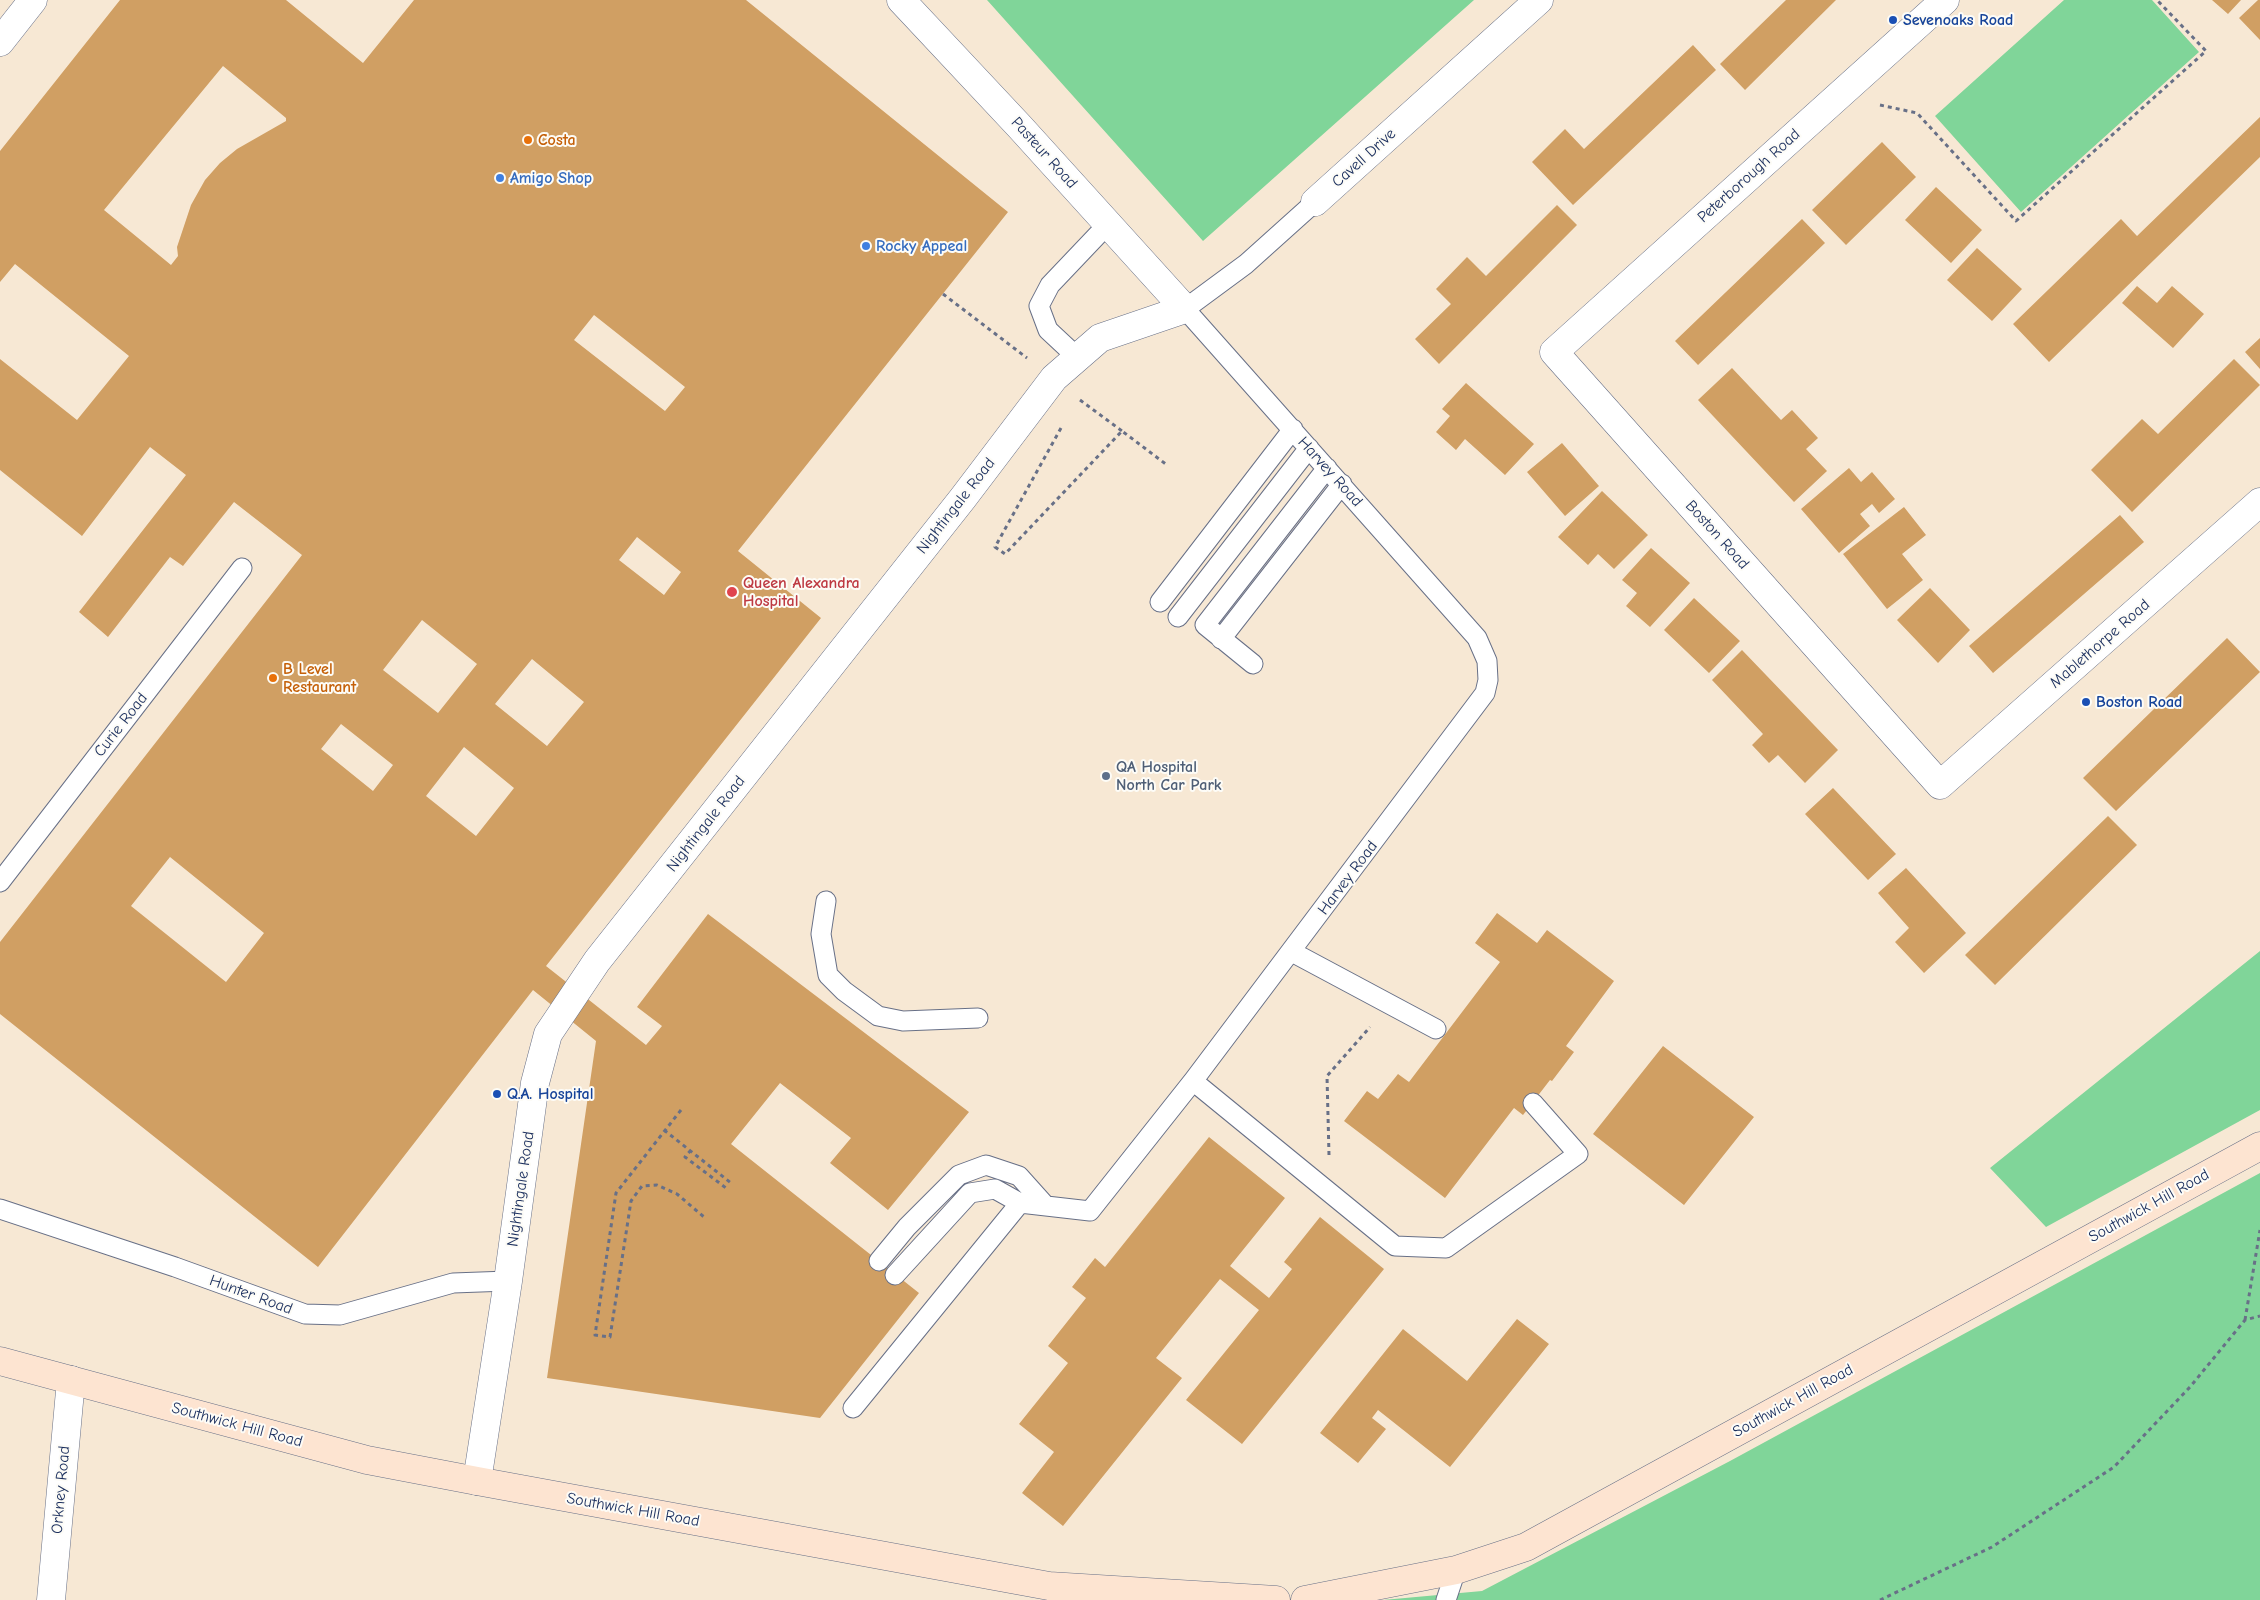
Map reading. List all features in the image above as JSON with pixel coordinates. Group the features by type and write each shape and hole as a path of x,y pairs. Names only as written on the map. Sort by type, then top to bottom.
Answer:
{"main road":[{"name":"Southwick Hill Road","path":"1305,1600 1456,1570 1526,1547 2260,1146"},
{"name":"Southwick Hill Road","path":"0,1361 367,1460 477,1481 1049,1586 1276,1600"}],"street":[{"path":"0,42 33,0"},
{"name":"Pasteur Road","path":"901,0 1184,309"},
{"name":"Cavell Drive","path":"1315,202 1540,0"},
{"name":"Peterborough Road","path":"1554,352 1945,0"},
{"name":"Nightingale Road","path":"477,1481 508,1281 535,1083 548,1034 597,961 957,506 1054,378 1100,338 1184,309"},
{"name":"Boston Road","path":"1554,352 1940,785"},
{"name":"Mablethorpe Road","path":"1940,785 2260,502"},
{"name":"Orkney Road","path":"52,1600 71,1380"}],"lane":[{"name":"Cavell Drive","path":"1184,309 1246,264 1315,202"},
{"path":"1078,358 1048,330 1039,306 1050,285 1108,224"},
{"name":"Harvey Road","path":"1045,1205 1090,1211 1292,952 1485,693 1488,680 1487,661 1477,638 1342,484 1184,309"},
{"path":"1160,602 1293,429"},
{"path":"1178,617 1309,448"},
{"path":"1253,664 1205,625 1327,468"},
{"path":"1221,639 1342,484"},
{"name":"Curie Road","path":"0,882 242,568"},
{"path":"826,902 821,934 828,975 844,992 878,1016 903,1021 978,1018"},
{"path":"1292,952 1436,1028"},
{"path":"1193,1081 1395,1246 1446,1248 1578,1154 1533,1103"},
{"path":"879,1261 907,1227 959,1175 986,1165 1019,1176 1045,1205"},
{"path":"895,1275 970,1193 995,1189 1020,1203 1045,1205"},
{"path":"853,1408 1020,1203"},
{"name":"Hunter Road","path":"0,1209 175,1267 305,1314 340,1315 453,1283 508,1281"},
{"path":"1446,1600 1456,1570"}],"path":[{"path":"1874,111 1882,104 1917,113 2016,221 2206,51 2157,0"},
{"path":"1078,398 1122,432"},
{"path":"1330,1192 1328,1076 1390,1004"},
{"path":"681,1110 616,1192 595,1335 610,1337 631,1201 642,1186 657,1186 677,1194 704,1217"},
{"path":"664,1130 731,1182"},
{"path":"691,1150 685,1157 726,1188"},
{"path":"1880,1600 1992,1547 2114,1467 2190,1387 2246,1320 2260,1230"},
{"path":"2246,1320 2260,1316"}],"green space":[{"path":"987,0 1474,0 1203,241"},
{"path":"2064,0 2152,0 2199,52 2021,212 1935,116"},
{"path":"2260,951 2260,1110 2046,1227 1990,1168"},
{"path":"2260,1173 2260,1600 1383,1600 1482,1591 1730,1461"}],"building":[{"path":"120,0 286,0 363,63 414,0 746,0 1008,212 738,551 821,618 546,966 646,1045 662,1026 637,1007 708,914 969,1112 888,1210 830,1163 851,1138 780,1083 731,1144 919,1293 820,1418 547,1378 596,1041 533,990 318,1267 0,1014 0,942 302,555 234,502 183,566 170,557 108,637 79,612 186,475 150,447 82,536 0,470 0,359 77,420 129,356 15,264 0,282 0,151","holes":["223,66 286,118 286,121 237,149 220,163 205,180 191,205 177,247 178,256 171,265 104,210","594,315 685,387 665,411 574,340","637,537 681,572 664,595 619,560","422,620 477,664 438,713 383,670","532,659 584,702 547,746 495,704","341,724 393,765 373,791 321,749","464,747 514,788 476,836 426,796","170,857 264,933 226,982 131,906"]},
{"path":"1786,0 1836,0 1745,90 1720,64"},
{"path":"2212,0 2241,0 2228,14"},
{"path":"2260,0 2260,40 2239,18"},
{"path":"1693,45 1716,70 1573,205 1532,162 1565,129 1584,149"},
{"path":"2260,117 2260,157 2049,362 2013,324 2121,219 2137,236"},
{"path":"1882,142 1916,177 1846,245 1812,210"},
{"path":"1936,187 1982,230 1951,263 1905,220"},
{"path":"1557,205 1577,225 1439,364 1415,339 1451,304 1436,289 1467,257 1486,276"},
{"path":"1802,219 1825,243 1698,365 1675,341"},
{"path":"1977,248 2022,289 1992,321 1947,280"},
{"path":"2137,286 2157,303 2172,286 2204,314 2173,348 2122,303"},
{"path":"2260,338 2260,369 2245,352"},
{"path":"2234,359 2260,385 2132,512 2091,470 2142,419 2158,434"},
{"path":"1732,368 1781,420 1792,410 1818,438 1806,449 1827,471 1794,502 1698,400"},
{"path":"1466,383 1534,444 1505,475 1465,439 1456,450 1436,432 1450,416 1442,409"},
{"path":"1562,443 1599,486 1565,516 1527,472"},
{"path":"1849,468 1861,482 1872,472 1895,499 1879,513 1872,504 1860,514 1870,526 1839,553 1801,509"},
{"path":"1602,491 1648,535 1614,569 1598,554 1588,565 1558,537"},
{"path":"1904,507 1926,535 1902,554 1923,580 1887,609 1843,554"},
{"path":"2120,515 2144,542 1993,673 1969,646"},
{"path":"1651,548 1690,583 1650,627 1626,606 1637,593 1622,580"},
{"path":"1930,588 1970,630 1938,663 1897,620"},
{"path":"1694,598 1740,641 1709,673 1664,630"},
{"path":"2227,638 2260,672 2116,811 2083,778"},
{"path":"1742,650 1838,750 1805,783 1778,755 1769,763 1752,745 1763,734 1712,680"},
{"path":"1833,788 1896,854 1868,880 1805,814"},
{"path":"2108,816 2137,845 1995,985 1965,955"},
{"path":"1906,868 1966,933 1924,973 1895,942 1909,928 1878,893"},
{"path":"1497,913 1537,943 1547,930 1614,981 1566,1046 1574,1052 1552,1081 1550,1080 1523,1115 1514,1108 1445,1198 1344,1121 1367,1091 1378,1099 1398,1074 1409,1082 1500,962 1475,943"},
{"path":"1663,1046 1754,1117 1684,1205 1593,1134"},
{"path":"1209,1137 1285,1198 1230,1266 1269,1298 1292,1269 1284,1262 1320,1217 1384,1269 1242,1444 1186,1400 1259,1310 1220,1279 1156,1358 1182,1378 1063,1526 1022,1493 1054,1452 1019,1424 1068,1363 1048,1346 1086,1298 1072,1287 1095,1258 1105,1267"},
{"path":"1517,1319 1549,1344 1450,1467 1378,1410 1372,1418 1386,1429 1358,1463 1320,1433 1403,1329 1467,1381"}],"place":[{"name":"Sevenoaks Road","path":"1893,20"},
{"name":"Costa","path":"528,140"},
{"name":"Amigo Shop","path":"500,178"},
{"name":"Rocky Appeal","path":"866,246"},
{"name":"Queen Alexandra Hospital","path":"732,592"},
{"name":"B Level Restaurant","path":"273,678"},
{"name":"Boston Road","path":"2086,702"},
{"name":"QA Hospital North Car Park","path":"1106,776"},
{"name":"Q.A. Hospital","path":"497,1094"}]}
